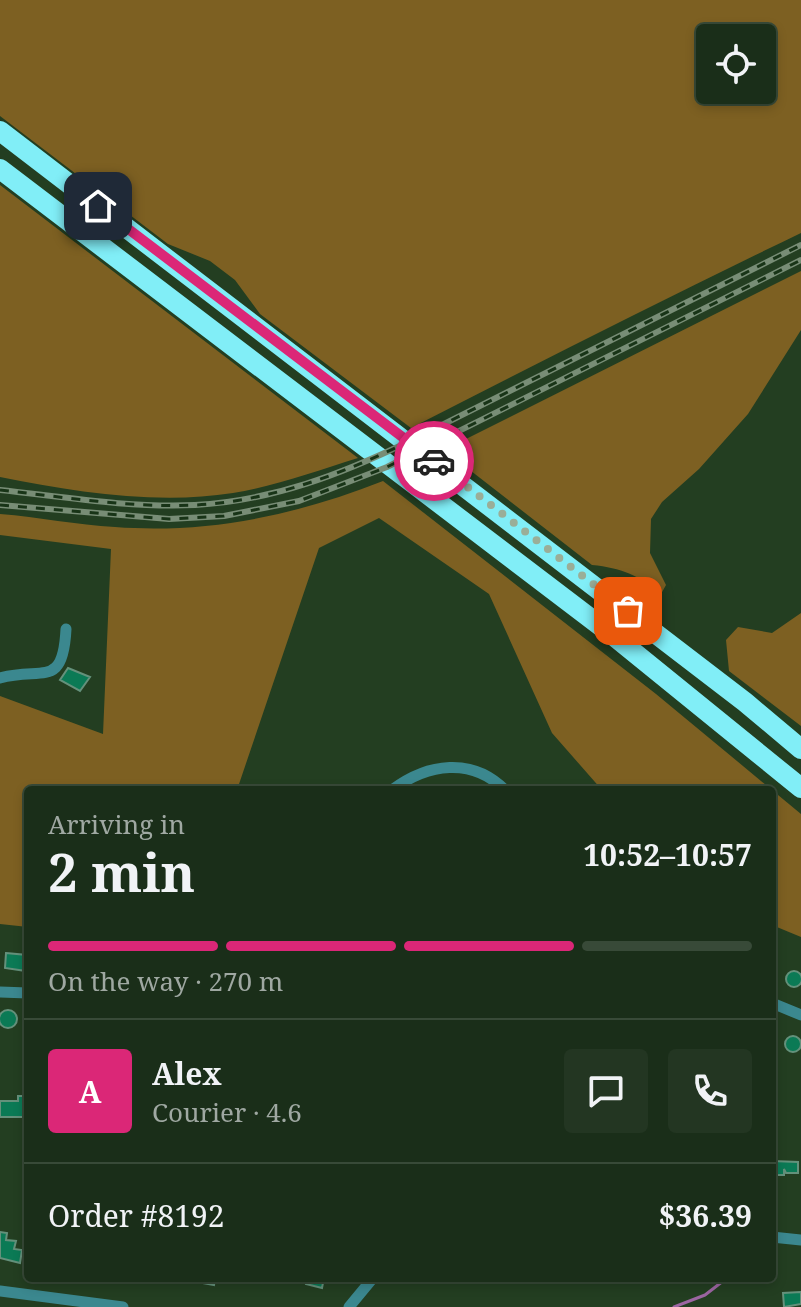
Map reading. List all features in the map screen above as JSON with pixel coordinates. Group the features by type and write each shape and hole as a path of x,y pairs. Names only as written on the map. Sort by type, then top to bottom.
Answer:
{"highway":[{"path":"0,131 440,466 801,749"},
{"path":"0,169 615,637 801,788"}],"street":[{"path":"0,678 38,676 55,670 65,656 66,629"},
{"path":"401,786 453,767 474,768 490,775 501,786"},
{"path":"0,992 24,993"},
{"path":"776,1005 801,1015"},
{"path":"776,1237 801,1240"},
{"path":"349,1307 370,1282"},
{"path":"0,1291 123,1307"}],"shaded area":[{"path":"0,0 801,0 801,233 411,428 260,314 235,280 210,261 168,244 0,116"},
{"path":"0,185 358,458 296,478 233,493 175,498 57,488 0,477"},
{"path":"801,271 801,330 748,414 699,469 662,502 651,519 650,553 666,585 661,594 629,574 592,565 444,450"},
{"path":"383,481 656,694 767,786 598,786 552,733 489,594 379,518 319,548 238,786 24,786 24,927 0,924 0,696 103,734 111,549 0,535 0,514 101,526 184,528 252,519 351,493"},
{"path":"801,613 801,726 729,671 726,640 738,627 772,633"},
{"path":"776,793 801,814 801,937 776,927"}],"building":[{"path":"68,668 90,677 80,691 60,680"},
{"path":"6,953 24,955 24,971 5,968"},
{"path":"791,971 797,971 802,979 800,985 791,987 786,982 786,976"},
{"path":"8,1010 17,1019 8,1028 -1,1019"},
{"path":"790,1036 796,1036 801,1044 799,1050 790,1052 785,1047 785,1041"},
{"path":"18,1096 24,1096 24,1117 0,1117 0,1101 18,1101"},
{"path":"776,1161 798,1162 798,1173 786,1173 784,1169 784,1175 776,1175"},
{"path":"0,1232 7,1233 6,1240 16,1241 14,1249 22,1250 20,1263 0,1258"},
{"path":"306,1282 323,1282 322,1288"},
{"path":"801,1292 801,1304 784,1307 783,1293"}],"waterway":[{"path":"674,1307 705,1295 722,1282"}],"railway":[{"path":"0,490 171,506 252,498 306,484 410,441 801,245"},
{"path":"0,505 169,519 224,516 299,501 387,467 801,260"}],"way so far":[{"path":"434,461 628,611"}],"route":[{"path":"98,206 434,461"}]}
